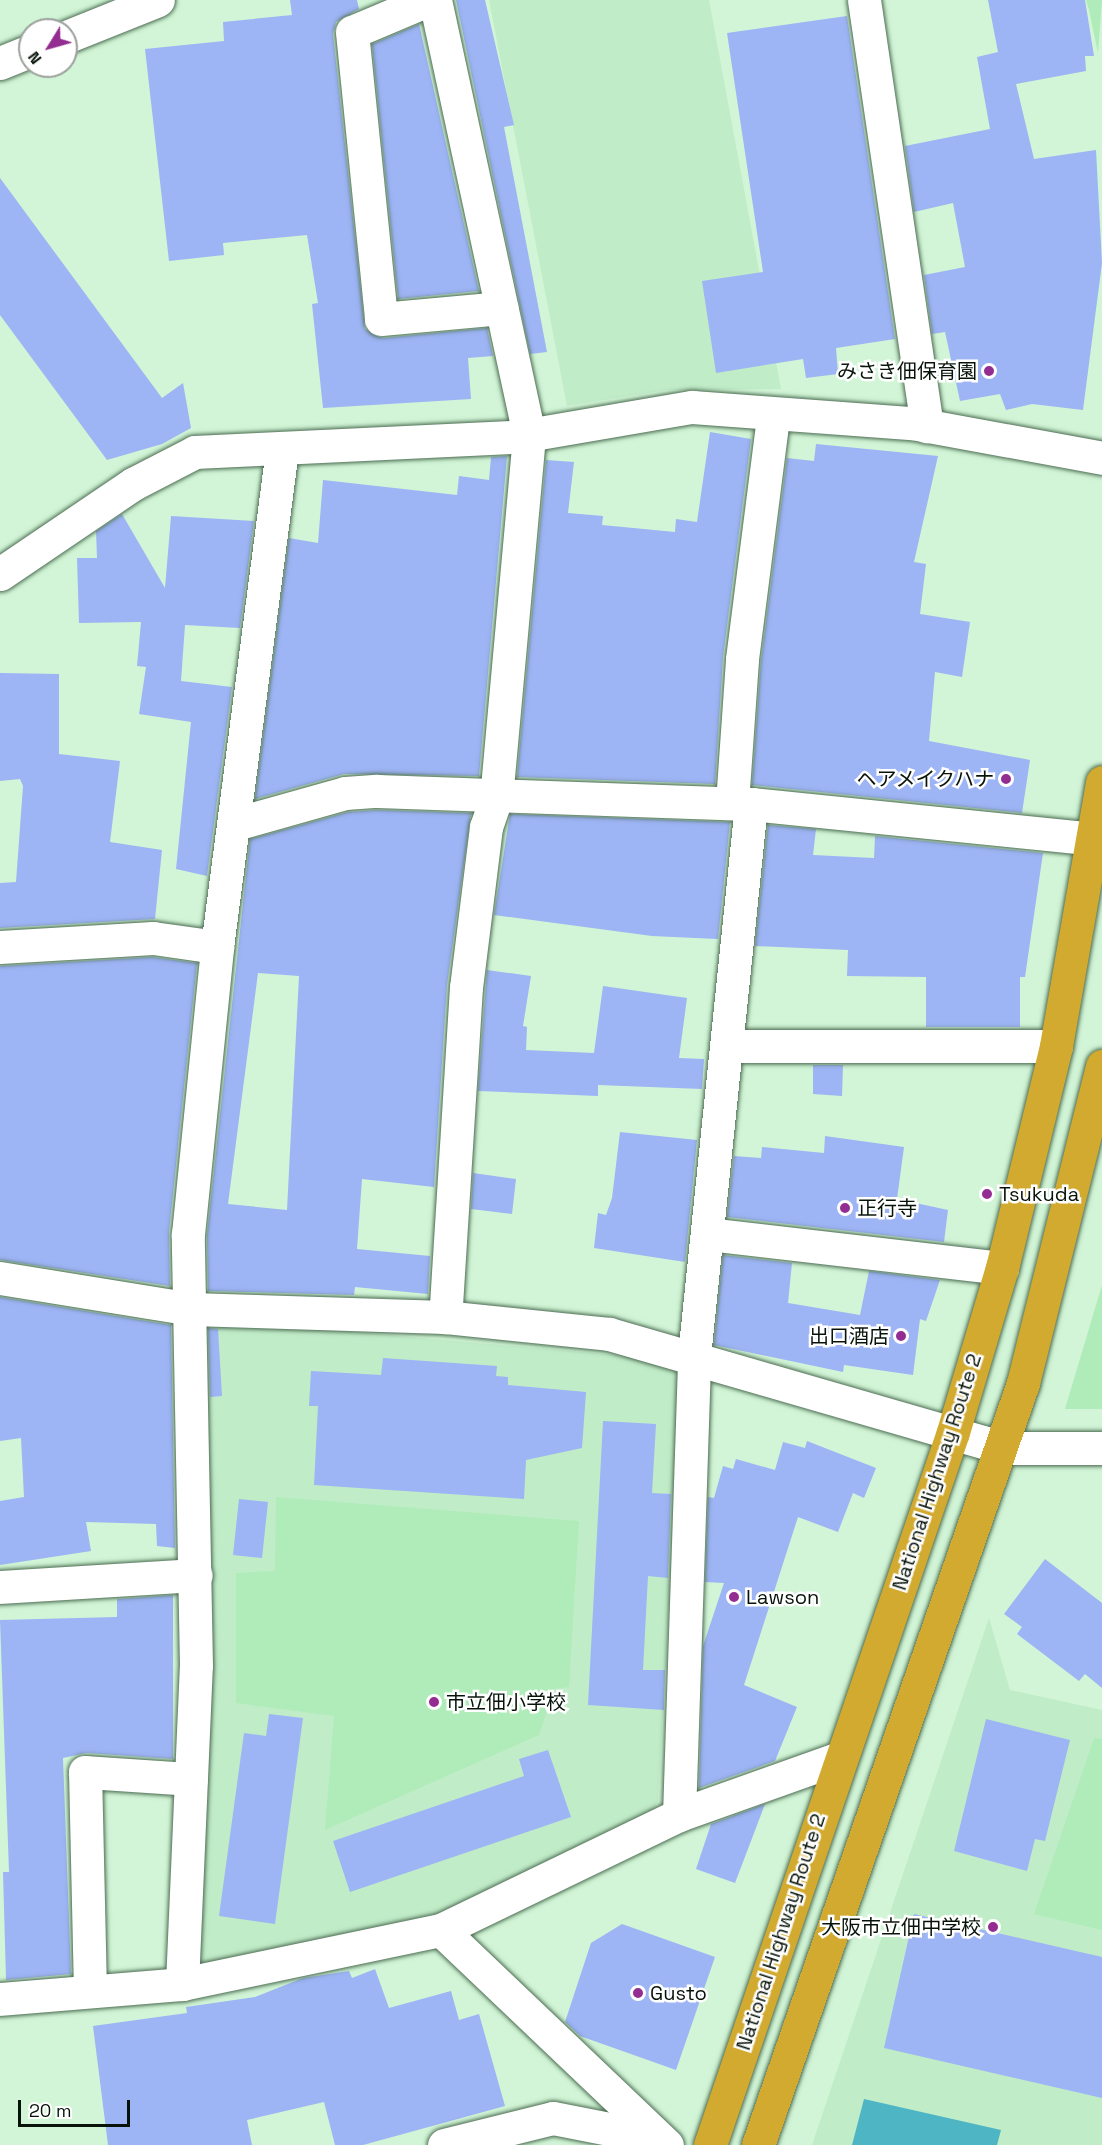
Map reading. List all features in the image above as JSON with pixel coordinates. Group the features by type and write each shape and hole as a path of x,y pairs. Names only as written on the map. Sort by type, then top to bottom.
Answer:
{"highway":[{"name":"National Highway Route 2","path":"710,2145 839,1758 953,1432 1002,1269 1056,1047 1094,839 1102,782"},
{"path":"758,2145 1003,1448 1050,1286 1102,1066"}],"street":[{"path":"78,32 158,0"},
{"path":"428,0 352,32 381,319 501,308"},
{"path":"435,0 529,436 496,798 486,827 465,987 445,1317"},
{"path":"864,0 927,426"},
{"path":"0,63 18,56"},
{"path":"0,574 124,490 195,452 529,436 692,407 773,417 927,426 1102,458"},
{"path":"679,1815 694,1356 729,1046 741,803 742,659 773,417"},
{"path":"182,1984 191,1779 196,1575 192,1309 188,1234 217,947 235,824 282,449"},
{"path":"235,824 345,793 741,803 1094,839"},
{"path":"0,947 153,938 217,947"},
{"path":"729,1046 1056,1047"},
{"path":"708,1234 1002,1269"},
{"path":"0,1278 192,1309 445,1317 609,1334 694,1356 1003,1448 1102,1448"},
{"path":"0,1587 196,1575"},
{"path":"0,1999 182,1984 441,1930 679,1815 839,1758"},
{"path":"90,1991 85,1772 191,1779"},
{"path":"441,1930 661,2141"},
{"path":"444,2145 553,2118 661,2141"}],"shaded area":[{"path":"489,0 709,0 781,389 667,390 567,406"},
{"path":"1086,0 1102,0 1098,53 1089,10"},
{"path":"1102,1285 1102,1409 1065,1409"},
{"name":"市立佃小学校","path":"216,1320 673,1360 682,1375 658,1801 652,1811 459,1909 202,1970 194,1963 211,1555 197,1332"},
{"path":"276,1497 579,1521 569,1687 554,1689 539,1735 325,1830 334,1716 236,1703 236,1573 275,1571"},
{"name":"大阪市立佃中学校","path":"989,1618 1010,1690 1102,1710 1102,2145 812,2145"},
{"path":"1094,1738 1102,1739 1102,1930 1034,1914"}],"water":[{"path":"864,2099 1001,2130 997,2145 852,2145"}],"building":[{"path":"290,0 357,0 359,9 336,22 333,34 365,329 383,338 487,328 493,356 468,358 471,399 323,408 312,304 318,303 307,235 223,243 224,255 169,261 145,49 224,41 223,22 292,15"},
{"path":"456,0 485,0 514,125 504,127 547,352 530,354"},
{"path":"988,0 1085,0 1094,56 1085,56 1086,71 1016,84 1034,159 1096,150 1102,263 1083,410 1032,404 1006,410 1000,394 960,401 945,332 932,334 924,275 965,267 953,203 914,212 905,146 990,129 977,57 998,52"},
{"path":"847,16 895,339 836,348 838,374 806,378 803,359 716,373 702,281 763,272 727,33"},
{"path":"419,24 479,291 398,299 372,44"},
{"path":"0,178 162,398 183,383 191,428 162,444 107,460 0,315"},
{"path":"710,432 751,439 723,657 715,784 517,777 546,460 574,462 568,513 603,516 602,525 675,532 676,519 697,522"},
{"path":"816,444 938,456 914,562 926,564 920,614 970,622 962,677 935,672 929,741 1030,760 1022,813 752,785 761,661 787,458 814,461"},
{"path":"507,456 479,776 344,774 255,799 289,538 318,543 323,480 457,495 459,476 489,480 491,457"},
{"path":"122,514 165,588 171,516 254,521 240,628 185,625 181,681 232,687 207,876 176,869 191,722 139,714 146,667 137,666 141,622 79,623 77,558 97,558 96,531"},
{"path":"0,673 59,674 59,754 120,761 110,842 162,850 155,919 0,928 0,883 16,882 23,786 20,779 0,781"},
{"path":"377,810 471,813 447,985 434,1187 362,1179 357,1249 430,1256 428,1294 355,1287 354,1295 208,1291 207,1235 250,839 348,812","holes":["258,973 299,976 287,1210 228,1204"]},
{"path":"510,814 730,822 718,939 652,936 494,915"},
{"path":"768,825 816,829 813,855 874,858 875,836 1043,853 1025,977 1020,977 1020,1027 926,1027 926,977 847,976 848,950 755,946"},
{"path":"152,957 197,963 169,1232 170,1286 0,1260 0,966"},
{"path":"487,970 531,976 523,1026 527,1027 526,1050 594,1053 603,986 687,998 679,1058 704,1059 702,1089 598,1085 598,1096 478,1091"},
{"path":"813,1065 843,1065 842,1096 813,1094"},
{"path":"620,1132 697,1140 685,1262 594,1248 598,1213 606,1215 612,1198"},
{"path":"825,1136 904,1147 897,1199 948,1210 944,1242 727,1217 734,1156 761,1158 762,1147 824,1153"},
{"path":"473,1173 516,1179 512,1214 471,1209"},
{"path":"723,1255 792,1263 788,1303 860,1315 869,1271 940,1280 926,1321 920,1319 913,1375 844,1365 843,1372 714,1345"},
{"path":"0,1297 171,1325 175,1548 157,1546 156,1524 86,1522 91,1551 0,1565 0,1501 24,1497 21,1438 0,1441"},
{"path":"208,1328 218,1329 222,1396 210,1397"},
{"path":"383,1358 497,1366 496,1376 508,1377 508,1385 586,1392 582,1448 526,1460 524,1499 314,1485 318,1406 309,1406 311,1371 381,1375"},
{"path":"603,1421 656,1424 652,1493 671,1494 668,1578 648,1576 643,1670 665,1670 664,1710 588,1705"},
{"path":"807,1441 876,1468 864,1498 853,1493 838,1532 798,1517 744,1685 797,1707 775,1761 699,1788 703,1646 724,1583 705,1582 708,1497 714,1498 723,1466 733,1469 736,1459 775,1470 783,1442 805,1448"},
{"path":"239,1499 268,1502 262,1558 233,1555"},
{"path":"1045,1559 1102,1603 1102,1688 1085,1674 1079,1681 1017,1634 1022,1627 1004,1614"},
{"path":"173,1595 173,1759 86,1753 63,1758 71,1974 6,1980 3,1872 9,1872 0,1620 117,1617 117,1599"},
{"path":"269,1714 303,1718 275,1924 219,1916 244,1733 266,1736"},
{"path":"986,1719 1070,1740 1045,1841 1035,1839 1027,1871 954,1851"},
{"path":"548,1750 571,1817 350,1892 333,1841 524,1776 519,1759"},
{"path":"765,1804 735,1883 696,1869 711,1824"},
{"path":"914,1914 1102,1957 1102,2098 884,2048"},
{"name":"Gusto","path":"622,1924 715,1957 676,2070 580,2036 565,2022 591,1943"},
{"path":"375,1969 389,2008 451,1991 459,2020 479,2014 505,2106 363,2145 335,2145 324,2102 247,2120 252,2145 108,2145 93,2026 187,2013 186,2007 255,1997 303,1978 349,1971 352,1978"}],"place":[{"name":"みさき佃保育園","path":"989,371"},
{"name":"ヘアメイクハナ","path":"1006,779"},
{"name":"Tsukuda","path":"987,1194"},
{"name":"正行寺","path":"845,1208"},
{"name":"出口酒店","path":"901,1336"},
{"name":"Lawson","path":"734,1597"},
{"name":"市立佃小学校","path":"434,1702"},
{"name":"大阪市立佃中学校","path":"993,1927"},
{"name":"Gusto","path":"638,1993"}]}
